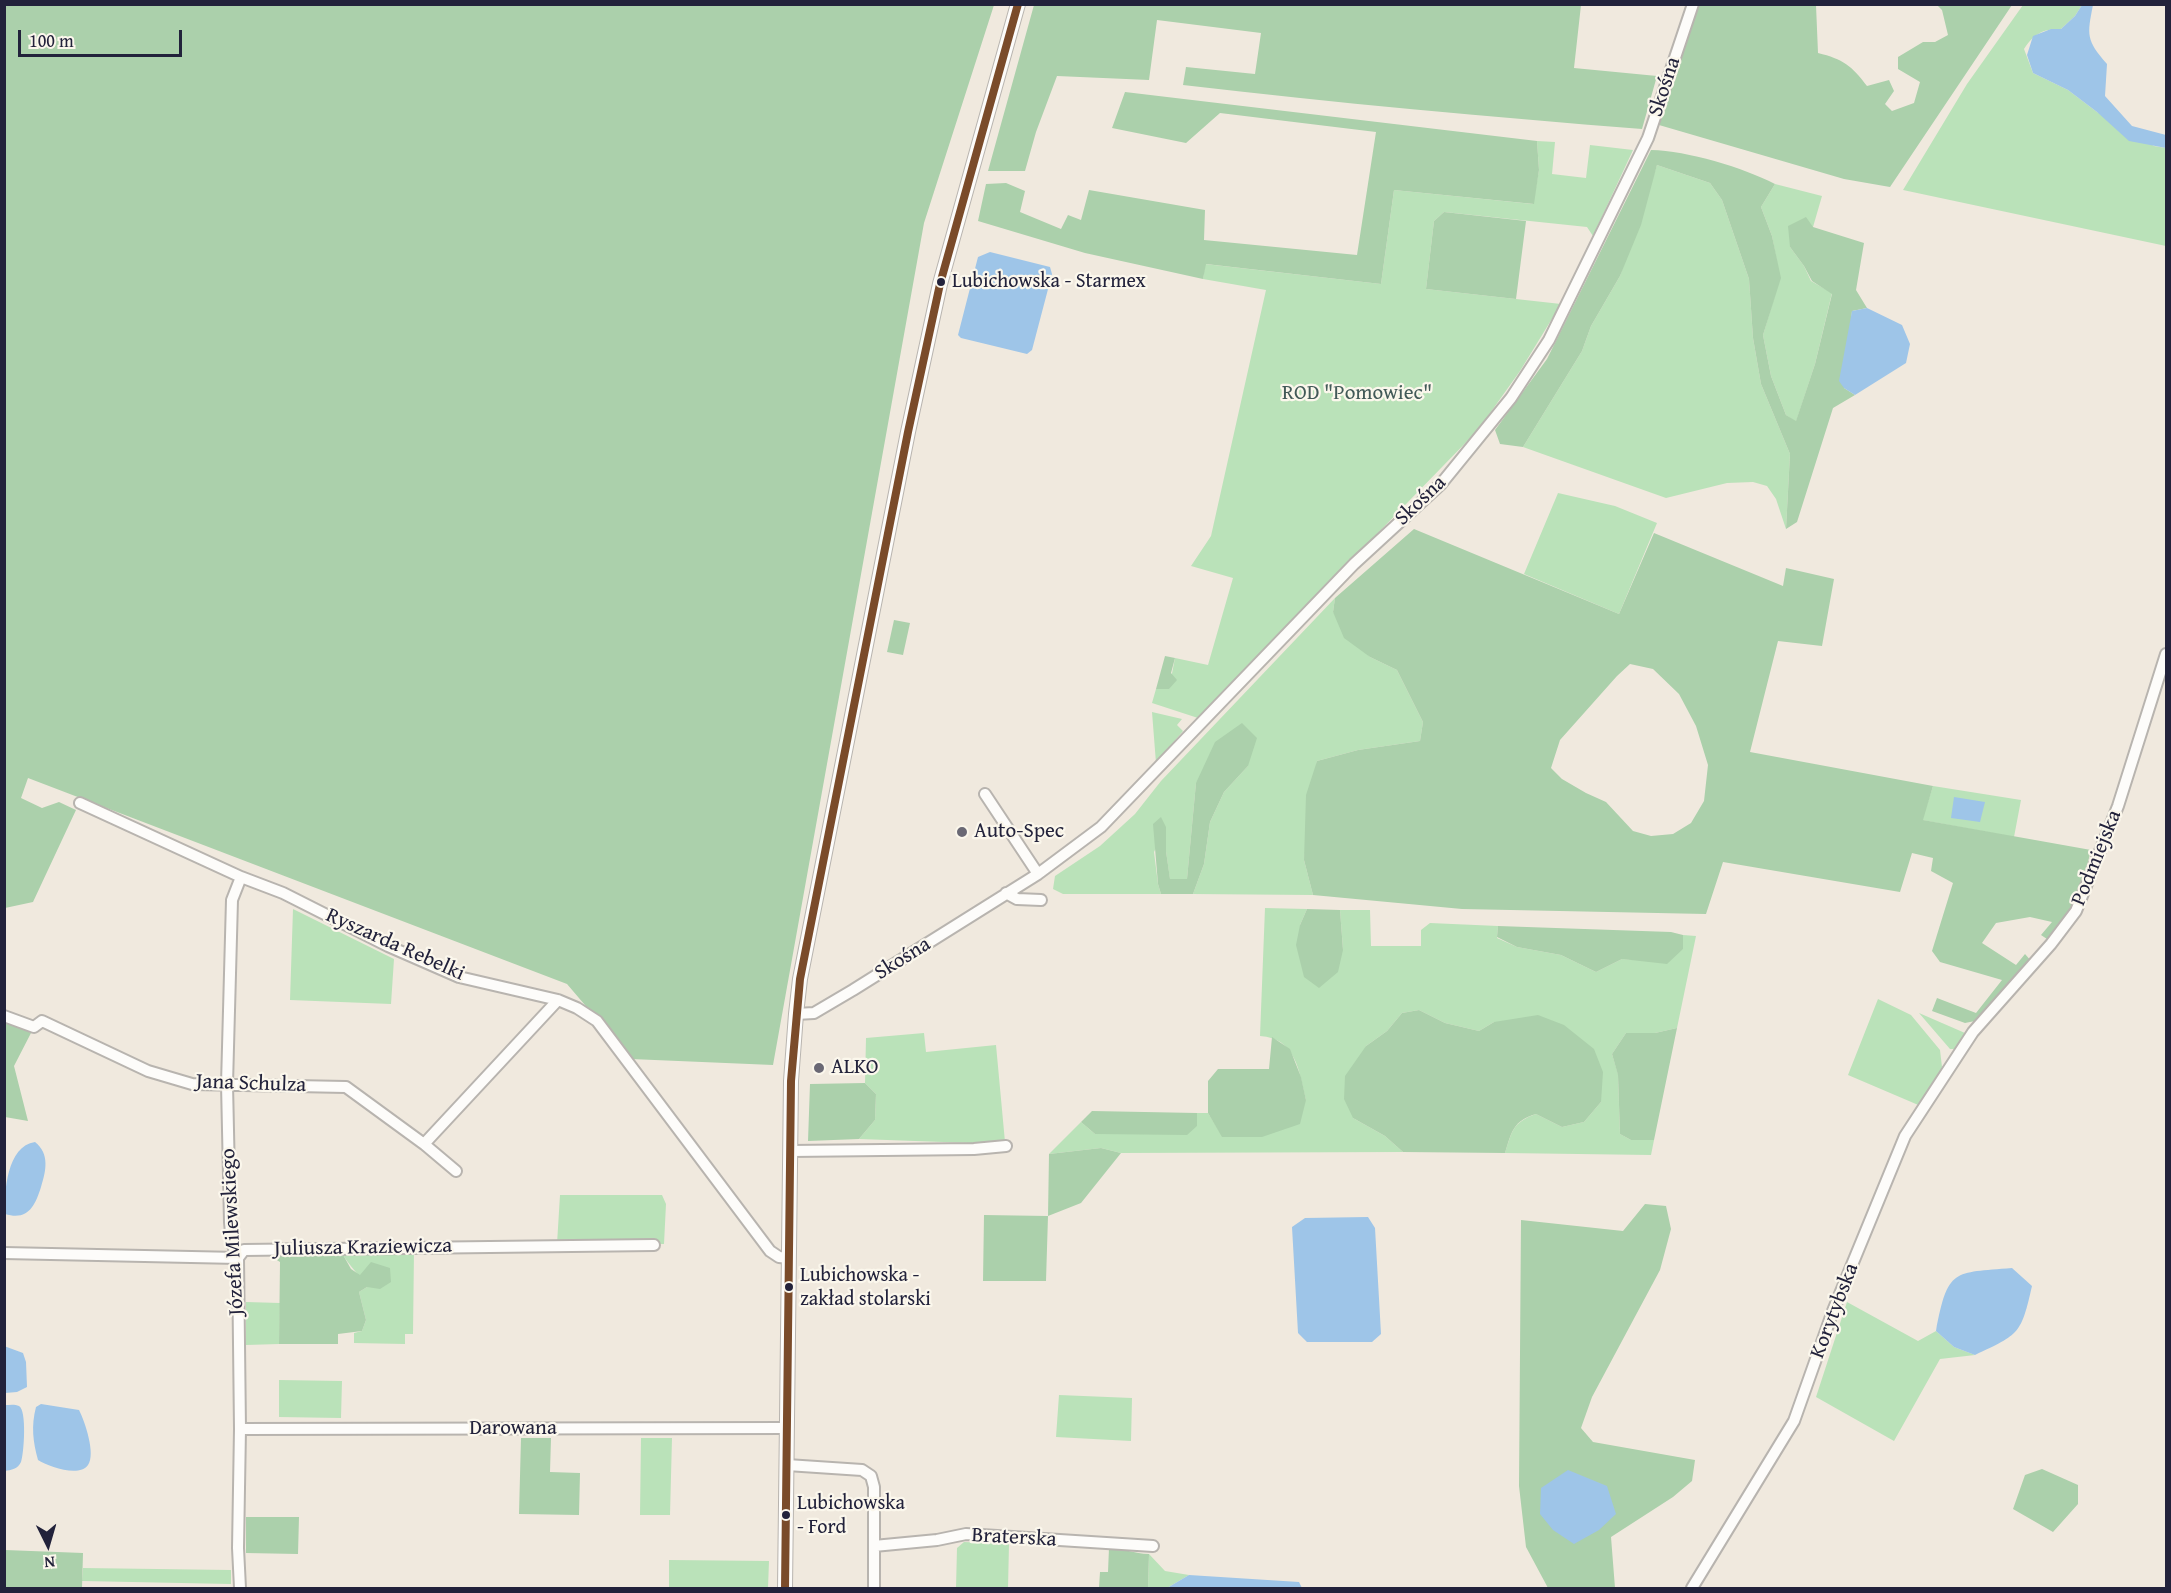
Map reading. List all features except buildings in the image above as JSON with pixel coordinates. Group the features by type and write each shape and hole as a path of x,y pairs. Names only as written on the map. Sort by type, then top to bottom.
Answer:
{"street":[{"path":"785,1588 791,1081 800,979 940,284 1017,4"},
{"name":"Skośna","path":"796,1014 814,1013 1038,874 1101,828 1354,564 1441,484 1511,398 1549,340 1648,138 1693,4"},
{"name":"Podmiejska","path":"1973,1032 2051,944 2076,911 2118,806 2166,654"},
{"path":"985,794 1038,874"},
{"name":"Ryszarda Rebelki","path":"80,803 241,878 283,893 388,946 459,977 558,1000 577,1008 597,1021 770,1251 779,1257 789,1258"},
{"name":"Józefa Milewskiego","path":"240,1588 238,1258 232,1243 230,1222 227,1084 232,900 241,878"},
{"path":"1006,893 1017,899 1041,900"},
{"path":"424,1144 558,1000"},
{"name":"Jana Schulza","path":"4,1016 34,1028 42,1021 148,1071 192,1084 346,1087 424,1144 456,1171"},
{"name":"Korytybska","path":"1692,1588 1794,1421 1833,1311 1905,1136 1973,1032"},
{"path":"791,1150 974,1149 1006,1146"},
{"name":"Juliusza Kraziewicza","path":"4,1253 238,1258 244,1250 654,1245"},
{"name":"Darowana","path":"240,1429 787,1428"},
{"path":"787,1465 862,1470 872,1476 874,1486 874,1588"},
{"name":"Braterska","path":"874,1546 937,1540 966,1534 1153,1545"}],"green space":[{"path":"5,5 994,5 924,223 773,1065 631,1059 567,984 28,778 21,798 42,808 59,802 76,810 33,902 5,908"},
{"path":"1034,5 1581,5 1574,68 1657,76 1642,129 1240,92 1183,85 1186,67 1255,74 1261,33 1157,20 1149,80 1057,76 1036,132 1025,171 988,171"},
{"path":"1699,5 1816,5 1818,53 1846,64 1867,86 1889,80 1894,91 1885,104 1892,111 1914,103 1920,82 1898,69 1898,57 1923,42 1935,42 1948,35 1942,10 1937,5 2012,5 1890,187 1844,179 1659,125"},
{"path":"2023,5 2082,5 2075,16 2061,29 2039,33 2024,49 2033,73 2068,90 2097,112 2154,146 2166,148 2166,246 1903,190 1967,84"},
{"path":"1125,92 1537,141 1539,170 1534,204 1394,190 1381,284 1206,264 1203,279 1085,253 978,221 986,184 1006,183 1025,191 1020,212 1061,229 1068,215 1081,220 1089,190 1205,210 1204,240 1357,255 1376,132 1220,113 1186,143 1112,128"},
{"name":"ROD \"Pomowiec\"","path":"1537,141 1555,142 1552,174 1586,178 1590,145 1633,150 1593,236 1587,227 1444,212 1434,221 1426,289 1561,304 1520,371 1478,430 1198,718 1152,703 1156,689 1169,689 1175,658 1208,665 1233,578 1191,566 1211,536 1266,290 1203,279 1205,264 1381,284 1394,190 1533,204 1539,170"},
{"path":"1651,150 1681,153 1714,161 1775,184 1761,207 1772,236 1781,278 1763,335 1771,376 1786,415 1796,421 1815,364 1832,294 1812,281 1790,247 1788,226 1806,217 1813,227 1864,243 1856,290 1867,308 1852,311 1844,388 1855,395 1833,408 1797,522 1786,529 1790,454 1761,384 1753,338 1749,279 1722,200 1710,183 1657,165 1641,225 1620,276 1591,326 1582,351 1523,447 1500,444 1495,430 1547,359"},
{"path":"1657,165 1710,183 1722,200 1749,279 1753,338 1761,384 1790,454 1786,529 1776,499 1767,486 1753,482 1727,483 1666,498 1523,447 1582,351 1591,326 1620,276"},
{"path":"1775,184 1822,196 1813,227 1790,247 1804,266 1811,281 1832,293 1815,364 1796,422 1786,415 1771,376 1763,335 1780,278 1772,236 1761,207"},
{"path":"1444,212 1526,221 1516,299 1426,289 1434,221"},
{"path":"1558,493 1615,506 1657,523 1619,614 1524,574"},
{"path":"1414,529 1619,614 1654,533 1783,586 1786,568 1834,579 1822,646 1778,641 1750,752 1933,786 1923,820 2091,850 2076,898 2050,941 2041,935 2052,922 2030,917 1996,923 1982,943 2016,965 2025,954 2032,962 1975,1021 1965,1023 1932,1011 1937,998 1976,1013 2002,980 1940,962 1932,951 1953,883 1931,871 1933,858 1912,853 1900,892 1723,862 1706,914 1462,909 1313,895 1304,860 1306,795 1317,761 1358,750 1420,741 1423,722 1397,670 1370,657 1344,638 1333,612 1335,598","holes":["1630,664 1653,669 1679,694 1696,726 1708,765 1704,801 1691,823 1673,834 1651,836 1633,831 1606,802 1562,779 1551,768 1560,740 1617,676"]},
{"path":"1335,598 1333,612 1370,657 1397,670 1423,722 1420,741 1358,750 1317,761 1304,860 1313,895 1193,894 1204,864 1210,822 1224,792 1248,766 1196,783 1187,879 1170,880 1166,851 1166,827 1154,852 1161,894 1063,894 1053,889 1055,876 1100,846 1135,814 1161,781"},
{"path":"894,620 910,623 903,655 887,652"},
{"path":"1165,656 1175,658 1171,673 1177,680 1169,689 1156,689"},
{"path":"1152,712 1182,719 1177,725 1183,731 1156,763"},
{"path":"1242,723 1257,738 1248,766 1224,792 1210,822 1204,864 1193,894 1161,894 1158,884 1153,824 1161,817 1166,827 1166,851 1170,879 1187,879 1196,783 1215,742"},
{"path":"1933,786 2021,800 2014,837 1922,820"},
{"path":"1265,908 1307,909 1300,925 1343,950 1340,910 1370,910 1371,946 1421,946 1421,930 1430,923 1498,926 1497,938 1517,947 1561,955 1596,972 1622,959 1640,960 1683,949 1683,935 1696,936 1677,1028 1655,1033 1626,1033 1612,1054 1618,1074 1620,1134 1631,1140 1654,1140 1651,1155 1505,1153 1514,1128 1522,1120 1536,1114 1562,1127 1584,1122 1601,1102 1494,1022 1479,1031 1445,1023 1419,1010 1402,1013 1387,1031 1366,1046 1353,1118 1385,1136 1403,1152 1121,1153 1101,1148 1049,1154 1081,1122 1095,1134 1197,1126 1197,1113 1208,1113 1223,1137 1306,1100 1298,1068 1289,1049 1272,1038 1260,1036"},
{"path":"293,909 394,959 391,1004 290,1000"},
{"path":"1307,909 1340,910 1343,950 1338,972 1319,988 1304,977 1296,945 1300,925"},
{"path":"1498,926 1671,932 1683,935 1683,949 1667,964 1622,959 1596,972 1561,955 1517,947 1497,937"},
{"path":"1878,999 1911,1015 1940,1050 1942,1067 1923,1107 1848,1075"},
{"path":"1419,1010 1445,1023 1479,1031 1494,1022 1538,1015 1564,1025 1594,1049 1603,1072 1601,1102 1584,1122 1562,1127 1536,1114 1522,1120 1514,1128 1505,1153 1403,1152 1385,1136 1353,1118 1344,1099 1345,1076 1366,1046 1387,1031 1402,1013"},
{"path":"1919,1013 1965,1033 1956,1049 1950,1049"},
{"path":"5,1021 31,1033 14,1066 28,1121 5,1117"},
{"path":"1677,1028 1654,1140 1631,1140 1620,1134 1618,1075 1612,1054 1626,1033 1655,1033"},
{"path":"924,1033 926,1052 996,1045 1005,1142 859,1139 875,1120 876,1094 865,1083 866,1038"},
{"path":"1272,1037 1290,1049 1301,1077 1306,1100 1300,1124 1262,1137 1222,1137 1208,1113 1208,1081 1218,1069 1269,1069"},
{"path":"865,1083 876,1094 875,1120 859,1139 808,1141 810,1084"},
{"path":"1092,1111 1197,1113 1197,1126 1187,1135 1095,1134 1081,1122"},
{"path":"1101,1148 1121,1153 1081,1203 1048,1216 1049,1154"},
{"path":"560,1195 662,1195 666,1204 664,1244 557,1244"},
{"path":"1645,1204 1666,1206 1671,1229 1660,1270 1592,1397 1581,1428 1593,1442 1695,1460 1692,1481 1673,1497 1611,1537 1615,1588 1548,1588 1526,1547 1519,1486 1521,1220 1623,1231"},
{"path":"984,1215 1048,1216 1046,1281 983,1281"},
{"path":"414,1251 413,1334 405,1334 405,1344 354,1343 354,1333 362,1331 366,1320 359,1292 367,1287 342,1253"},
{"path":"264,1252 342,1253 351,1269 360,1275 371,1262 390,1268 391,1282 380,1289 367,1287 359,1292 366,1320 362,1331 338,1334 338,1344 279,1344 280,1262"},
{"path":"246,1302 280,1303 279,1344 246,1345"},
{"path":"1847,1302 1918,1341 1936,1331 1954,1347 1975,1355 1940,1359 1894,1441 1816,1397"},
{"path":"279,1380 342,1381 341,1418 279,1417"},
{"path":"1059,1395 1132,1398 1131,1441 1056,1437"},
{"path":"521,1438 551,1438 550,1472 580,1473 579,1515 519,1514"},
{"path":"641,1438 672,1438 670,1515 640,1515"},
{"path":"2042,1469 2078,1485 2078,1504 2053,1532 2013,1509 2025,1475"},
{"path":"246,1517 299,1517 298,1554 246,1553"},
{"path":"964,1542 1009,1544 1008,1588 956,1588 957,1548"},
{"path":"1109,1548 1149,1554 1148,1588 1099,1588 1100,1572 1108,1572"},
{"path":"5,1550 83,1553 82,1588 5,1588"},
{"path":"1149,1554 1165,1571 1189,1575 1167,1588 1148,1588"},
{"path":"669,1560 769,1561 768,1588 669,1588"},
{"path":"83,1568 231,1570 231,1584 82,1581"}],"water":[{"path":"2082,5 2093,5 2089,31 2095,49 2107,64 2105,96 2132,126 2166,135 2166,148 2129,141 2068,90 2033,73 2027,55 2033,36 2051,29 2061,29 2075,16"},
{"path":"990,252 1050,267 1052,274 1032,350 1027,354 961,338 958,335 978,257"},
{"path":"1867,308 1902,325 1910,344 1906,363 1855,395 1844,388 1839,381 1852,311"},
{"path":"1954,797 1985,802 1980,822 1951,818"},
{"path":"35,1142 43,1152 46,1163 43,1181 36,1200 25,1214 13,1216 5,1214 5,1194 13,1161 26,1145"},
{"path":"1368,1217 1375,1228 1381,1334 1372,1342 1307,1342 1298,1333 1292,1227 1305,1218"},
{"path":"2012,1268 2032,1286 2025,1314 2010,1337 1975,1355 1954,1347 1936,1331 1945,1295 1956,1278 1977,1271"},
{"path":"4,1346 23,1353 26,1362 27,1387 17,1392 5,1393"},
{"path":"41,1404 79,1410 87,1430 91,1453 88,1465 84,1469 63,1470 38,1460 33,1427 36,1407"},
{"path":"5,1405 17,1405 22,1409 24,1433 20,1464 12,1470 5,1471"},
{"path":"1568,1470 1607,1486 1616,1514 1599,1530 1574,1544 1553,1530 1540,1514 1541,1488"},
{"path":"1189,1575 1299,1582 1302,1588 1167,1588"}],"transit line":[{"path":"785,1588 791,1081 800,979 908,432 940,284 1018,4"}],"place":[{"name":"Lubichowska - Starmex","path":"941,282"},
{"name":"Auto-Spec","path":"962,832"},
{"name":"ALKO","path":"819,1068"},
{"name":"Lubichowska - zakład stolarski","path":"789,1287"},
{"name":"Lubichowska - Ford","path":"786,1515"}]}
